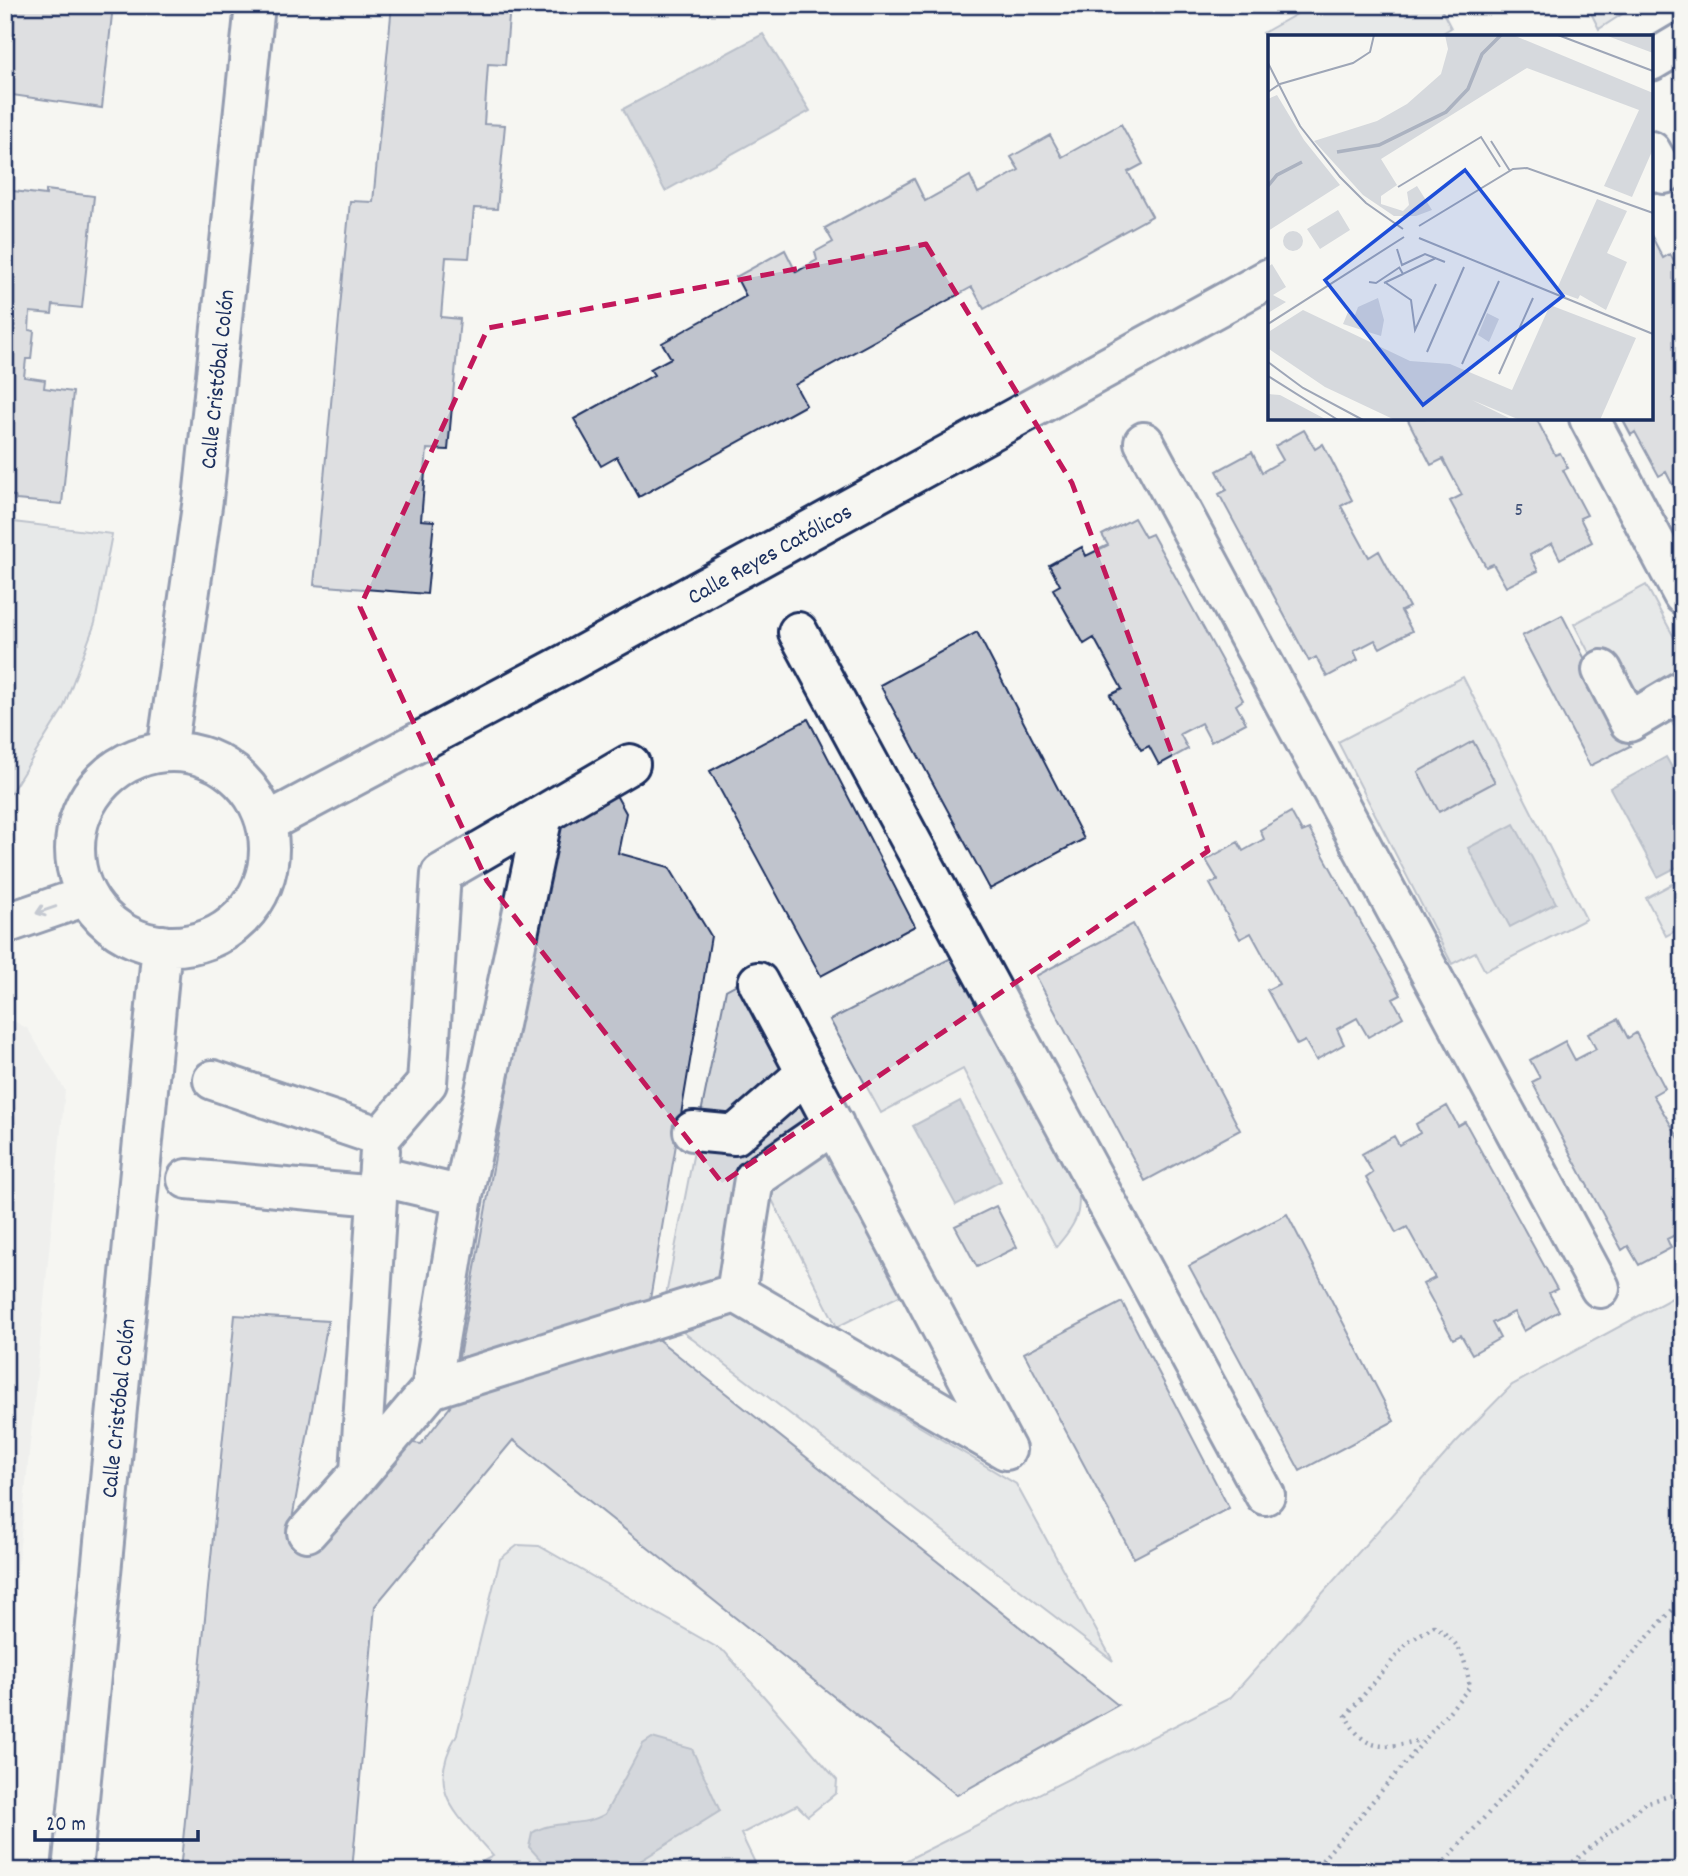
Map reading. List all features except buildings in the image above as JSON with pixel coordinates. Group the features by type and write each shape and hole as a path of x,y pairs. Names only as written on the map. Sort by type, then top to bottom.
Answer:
{"street":[{"name":"Calle Cristóbal Colón","path":"167,751 204,499 256,5"},
{"path":"1653,60 1683,42"},
{"name":"Calle Reyes Católicos","path":"266,823 573,660 1268,279"},
{"path":"1591,420 1683,595"},
{"path":"1144,442 1600,1288"},
{"path":"798,632 1265,1495"},
{"path":"1602,670 1629,722 1683,690"},
{"path":"167,751 200,755 229,770 252,793 266,823 269,854 262,885 246,912 222,932 193,944 162,946 132,937 106,921 86,896 76,865 76,832 86,801 108,776 135,758 167,751"},
{"path":"360,1473 381,1137 427,1083 442,874 630,764"},
{"path":"307,1532 431,1389 463,1196 543,815"},
{"path":"5,924 86,896"},
{"name":"Calle Cristóbal Colón","path":"72,1871 162,946"},
{"path":"431,1389 736,1293 1006,1450 758,982"},
{"path":"693,1131 735,1135 806,1073"},
{"path":"213,1080 381,1137"},
{"path":"736,1293 754,1179 834,1125"},
{"path":"187,1179 378,1186 463,1196"}],"path":[{"path":"1436,1871 1683,1598"},
{"path":"1313,1871 1421,1740 1470,1686 1465,1658 1455,1640 1434,1626 1408,1643 1346,1716 1353,1730 1364,1741 1381,1747 1421,1740"},
{"path":"1562,1871 1645,1803 1683,1792"}],"highlighted area":[{"path":"926,244 1072,483 1208,851 722,1183 487,881 360,607 488,328"}],"shaded area":[{"path":"1313,5 1439,5 1451,28 1439,35 1268,35 1268,42 1263,33"},
{"path":"1587,5 1636,5 1599,29"},
{"path":"763,34 810,111 665,191 623,109"},
{"path":"5,521 112,534 95,623 63,709 5,802"},
{"path":"1646,585 1683,654 1683,743 1657,694 1629,708 1595,664 1574,624"},
{"path":"1463,677 1586,919 1485,971 1475,952 1452,964 1338,742"},
{"path":"1666,757 1683,787 1683,864 1658,877 1610,788"},
{"path":"1514,824 1556,903 1510,927 1468,848"},
{"path":"1683,878 1683,927 1666,936 1646,898"},
{"path":"955,956 1077,1177 1077,1215 1070,1230 1056,1247 963,1069 881,1113 830,1020"},
{"path":"744,980 796,1074 731,1128 699,1123 726,990"},
{"path":"5,1016 28,1029 65,1090 5,1696"},
{"path":"804,1082 816,1110 746,1173 729,1275 666,1295 696,1141"},
{"path":"960,1101 1001,1181 956,1205 913,1126"},
{"path":"836,1145 913,1289 837,1327 764,1184"},
{"path":"1683,1292 1683,1871 885,1871 1230,1698 1457,1441 1512,1385"},
{"path":"724,1310 1016,1484 1113,1661 670,1322"},
{"path":"518,1545 539,1546 725,1652 837,1780 836,1793 808,1816 797,1805 741,1834 759,1871 465,1871 493,1856 457,1814 444,1786 444,1771 457,1734 500,1559"},
{"path":"652,1738 692,1749 720,1811 624,1871 551,1871 529,1847 532,1833 549,1826 587,1821 605,1814 643,1744"}]}
